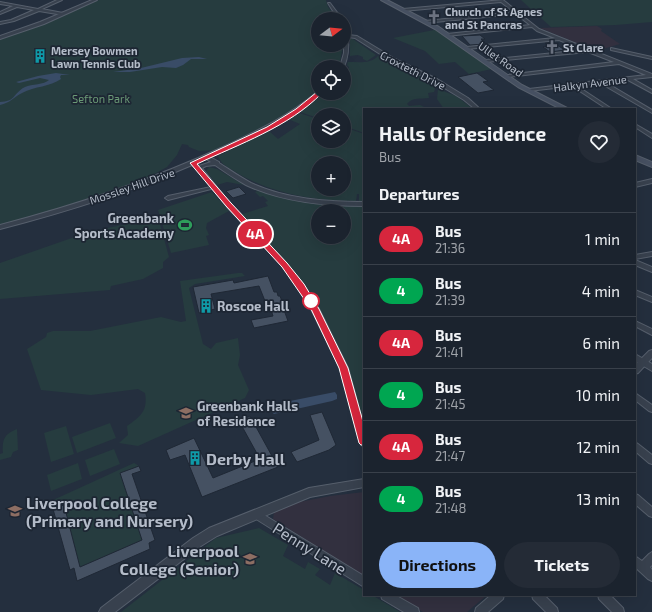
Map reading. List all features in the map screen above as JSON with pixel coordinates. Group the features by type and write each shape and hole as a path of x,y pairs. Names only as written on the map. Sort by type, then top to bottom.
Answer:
{"main road":[{"name":"Ullet Road","path":"384,0 447,35 529,90 564,108"},
{"path":"638,158 652,165"},
{"path":"638,158 652,172"}],"street":[{"path":"0,23 9,22 60,0"},
{"path":"0,38 42,23 95,0"},
{"path":"334,0 329,2 335,12"},
{"path":"403,10 501,0 538,30 652,76"},
{"path":"42,2 46,6"},
{"path":"0,3 62,14"},
{"path":"0,13 17,6"},
{"path":"425,22 518,13"},
{"path":"447,35 534,26"},
{"name":"Croxteth Drive","path":"351,36 356,37 393,60 435,80 466,98 477,108"},
{"path":"467,48 560,38"},
{"path":"612,49 652,58"},
{"path":"486,61 590,50"},
{"path":"613,60 627,52"},
{"path":"506,76 621,63"},
{"name":"Halkyn Avenue","path":"529,90 652,76"},
{"path":"630,78 652,92"},
{"path":"602,82 652,112"},
{"path":"573,85 608,108"},
{"name":"Mossley Hill Drive","path":"0,227 29,220 145,183 269,128 298,110 311,99"},
{"path":"636,126 652,136"},
{"path":"206,157 254,186 279,194 313,202 363,204"},
{"path":"193,163 199,168 228,205 285,265 301,286 315,309 344,368 363,439"},
{"path":"199,168 205,165 217,163"},
{"path":"638,184 652,176"},
{"path":"638,184 652,181"},
{"path":"168,198 209,188"},
{"path":"636,257 652,254"},
{"path":"636,262 652,270"},
{"path":"636,292 652,300"},
{"path":"636,324 652,332"},
{"path":"636,370 652,354"},
{"path":"636,358 652,368"},
{"path":"636,397 652,409"},
{"path":"636,447 652,460"},
{"path":"105,612 197,542 213,532 309,493 363,483"},
{"path":"636,499 652,513"},
{"name":"Penny Lane","path":"256,514 363,581"},
{"path":"643,568 652,557"},
{"path":"636,562 652,576"},
{"path":"388,596 414,612"},
{"path":"480,612 498,596"},
{"path":"538,596 553,612"},
{"path":"603,596 619,612"}],"shaded area":[{"path":"597,26 602,29 601,31 620,44 596,51 540,28"},
{"path":"363,492 363,575 273,519 274,512 289,504 330,496"},
{"path":"397,596 486,596 467,612 423,612"}],"green space":[{"name":"Sefton Park","path":"99,0 326,0 328,7 332,12 311,12 311,52 342,52 340,60 311,60 311,96 298,107 262,128 217,150 199,151 189,147 188,145 182,144 177,155 167,167 147,178 36,217 0,226 0,39 31,29"},
{"path":"521,0 652,0 652,22 616,25 551,27"},
{"path":"437,30 492,69 469,74 455,62 439,64 425,51 393,38"},
{"path":"351,39 376,55 367,61 358,55 350,56"},
{"path":"378,56 434,82 435,89 434,92 428,93 429,98 414,99 407,104 409,106 420,105 426,108 363,108 363,133 351,128 351,108 311,108 311,116 300,112 315,100 351,100 351,62 372,60"},
{"path":"438,89 456,96 472,108 443,108 437,99"},
{"path":"299,113 311,117 311,148 351,148 351,129 363,134 363,201 359,202 359,194 357,194 356,201 340,201 309,198 278,191 248,179 226,166 218,156 269,131 278,139 300,124 288,119"},
{"path":"209,167 217,169 244,185 227,182 217,185 206,171"},
{"path":"254,186 313,202 363,203 363,439 344,368 301,286 306,285 242,214 268,206 265,202 268,201 263,196 260,197 255,192 258,191 252,189"},
{"name":"Greenbank Sports Academy","path":"212,192 229,211 207,223 206,228 209,235 206,236 209,245 171,253 158,210"},
{"path":"145,220 160,224 169,257 163,262 163,268 143,279 111,286 110,290 0,299 0,263 89,232"},
{"path":"242,273 245,276 195,284 189,288 203,344 211,349 216,343 238,338 240,355 238,365 249,390 245,398 138,446 119,443 128,435 127,426 140,416 144,409 146,399 145,393 138,389 91,395 41,390 27,349 46,337 47,333 53,331 90,331 161,317 181,322 186,321 180,281"},
{"path":"110,423 116,438 77,453 72,437"},
{"path":"66,426 74,454 51,462 44,433"},
{"path":"17,429 18,450 13,452 11,457 0,460 0,454 3,453 5,438 9,433"},
{"path":"114,449 120,464 90,476 85,460"},
{"path":"78,463 82,479 51,491 47,475"},
{"path":"134,463 139,466 120,473 142,540 80,567 64,505 53,509 51,501"},
{"name":"Liverpool College (Senior)","path":"259,528 288,545 283,556 305,569 308,562 320,569 315,575 330,585 335,573 363,589 363,596 374,596 400,612 121,612 216,538"}],"water":[{"path":"199,57 207,59 191,59 176,68 162,67 130,72 113,72 141,68 182,58"},
{"path":"56,73 70,75 61,75 61,79 57,82 27,91 7,103 0,105 0,102 10,100 25,87 44,83 49,80 40,78 19,83 16,82"},
{"path":"335,392 337,399 332,401 274,414 269,410 272,405 275,404"}],"building":[{"path":"480,35 485,39 481,39 486,44 470,45 462,36"},
{"name":"St Clare","path":"552,42 565,50 550,52 543,47 549,46 545,43"},
{"path":"477,73 488,81 483,82 494,90 478,93 458,77"},
{"path":"239,187 246,194 233,198 226,191"},
{"name":"Roscoe Hall","path":"268,276 274,292 277,292 278,296 280,296 288,321 254,328 251,320 273,316 268,301 265,301 259,286 211,294 215,309 199,313 193,287 233,280 234,283"},
{"path":"322,412 336,445 329,450 297,462 291,452 319,440 310,415"},
{"name":"Derby Hall","path":"250,416 278,467 202,497 185,455 170,460 166,450 194,438 213,478 260,459 239,421"},
{"path":"139,466 141,471 132,474 155,540 149,543 150,549 77,581 74,568 70,570 53,509 64,505 80,567 142,540 120,473"}],"bus line":[{"name":"4A","path":"311,100 298,110 269,128 193,163 199,168 228,205 285,265 301,286 315,309 344,368 363,439"}],"place":[{"name":"Church of St Agnes and St Pancras","path":"434,17"},
{"name":"St Clare","path":"552,47"},
{"name":"Mersey Bowmen Lawn Tennis Club","path":"40,56"},
{"name":"Greenbank Sports Academy","path":"185,225"},
{"name":"Roscoe Hall","path":"206,306"},
{"name":"Greenbank Halls of Residence","path":"186,413"},
{"name":"Derby Hall","path":"195,458"},
{"name":"Liverpool College (Primary and Nursery)","path":"15,511"},
{"name":"Liverpool College (Senior)","path":"250,559"}]}
